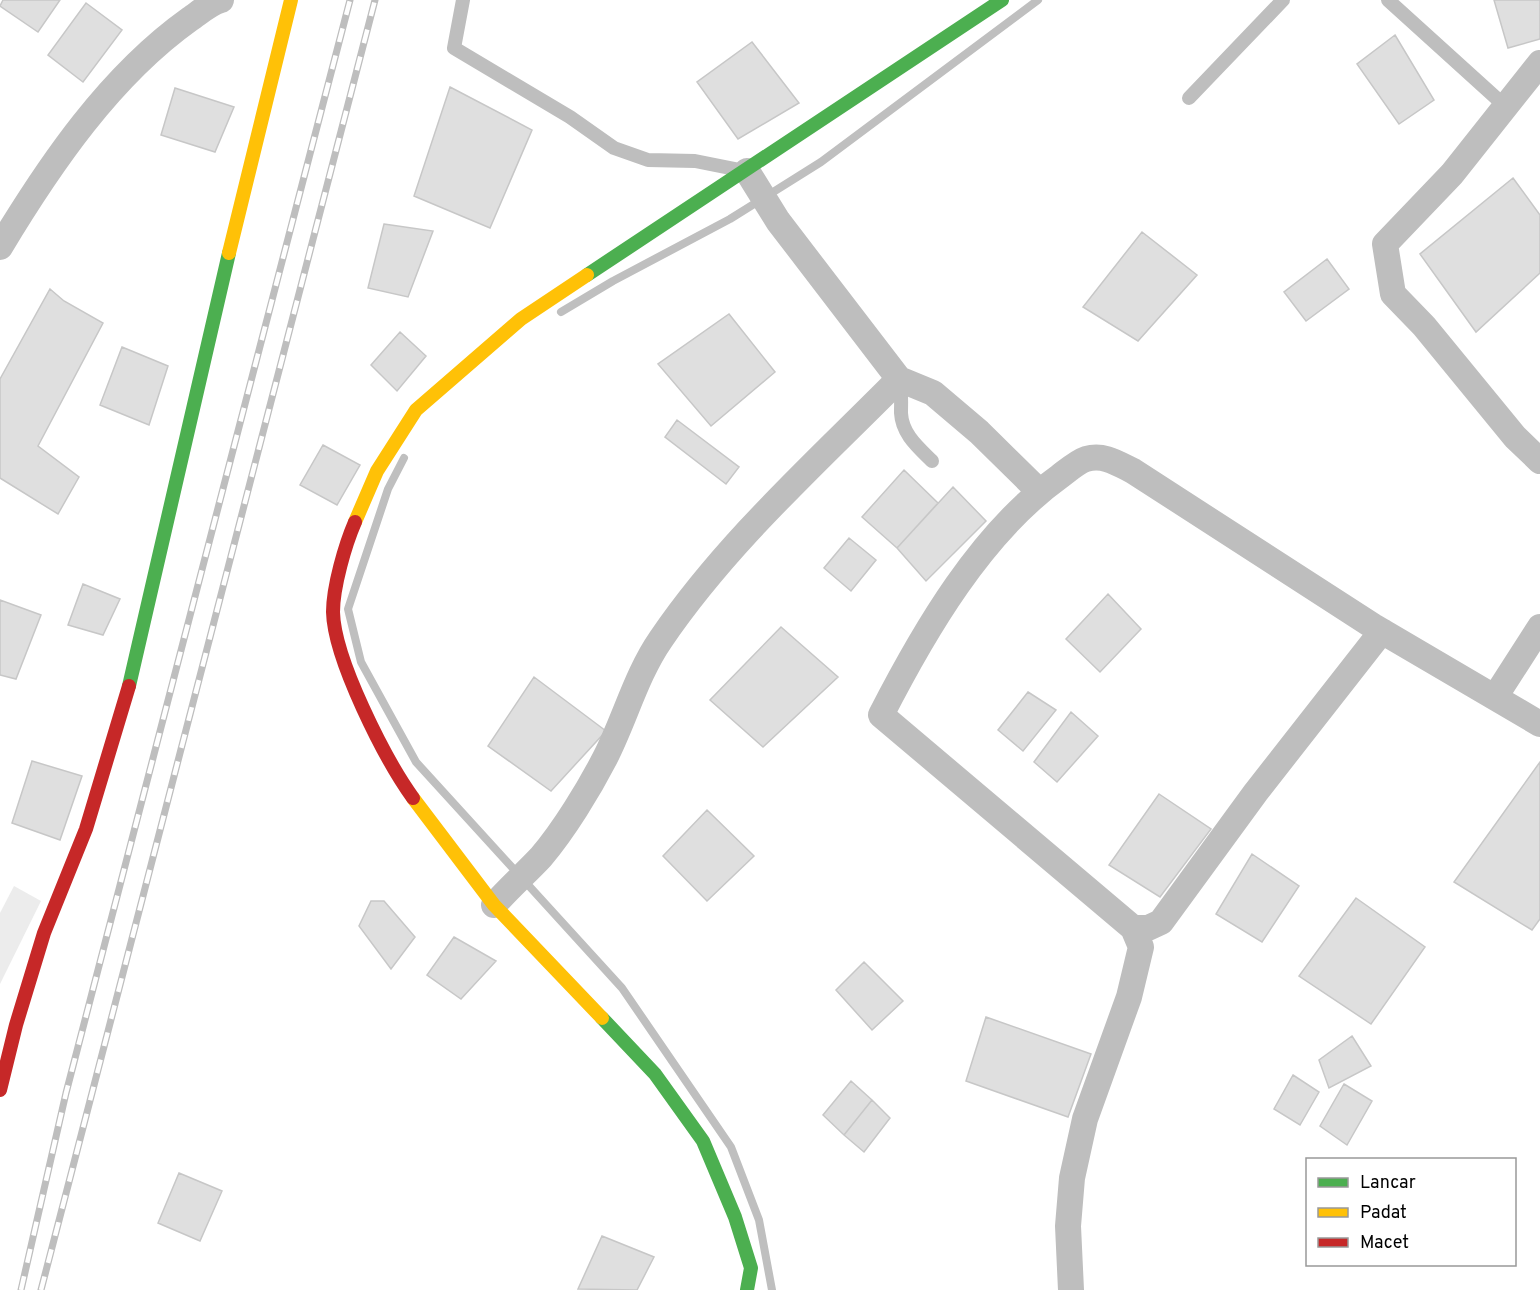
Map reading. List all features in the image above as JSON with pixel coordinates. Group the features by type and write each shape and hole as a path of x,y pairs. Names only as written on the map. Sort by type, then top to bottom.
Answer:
{"street":[{"path":"0,247 25,205 82,125 158,42 217,0"},
{"path":"0,1090 16,1025 44,933 86,829 133,672 195,395 291,0"},
{"path":"747,1290 751,1268 735,1217 703,1141 656,1074 398,777 351,680 338,647 333,611 350,533 377,471 416,410 521,319 751,179 1002,0"},
{"path":"1540,63 1452,174 1386,244 1393,294 1424,326 1515,437 1540,461"},
{"path":"751,179 778,221 899,378 933,393 979,432 1040,492"},
{"path":"502,896 542,855 603,761 642,673 659,642 682,609 759,520 899,378"},
{"path":"1071,1290 1068,1226 1072,1178 1085,1119 1129,997 1141,947 1133,928 881,715 920,639 977,561 1023,506 1040,492 1084,459 1105,457 1132,471 1382,631 1540,724"},
{"path":"1495,697 1540,627"},
{"path":"1133,928 1148,928 1161,922 1256,792 1382,631"}],"lane":[{"path":"463,0 454,48 570,117 615,148 648,160 695,161 751,179"},
{"path":"1189,98 1283,0"},
{"path":"1388,0 1505,106"},
{"path":"899,378 903,393 901,413 904,429 932,461"}],"shaded area":[{"path":"14,886 41,901 0,984 0,913"}],"building":[{"path":"3,0 60,0 38,32 0,6"},
{"path":"1494,0 1540,0 1540,39 1508,48"},
{"path":"86,3 122,30 83,82 48,55"},
{"path":"1395,35 1434,100 1399,124 1357,64"},
{"path":"752,42 799,103 738,139 697,82"},
{"path":"450,87 532,130 490,228 414,196"},
{"path":"175,88 234,107 215,152 161,135"},
{"path":"1513,178 1540,215 1540,273 1476,332 1420,254"},
{"path":"384,224 433,231 408,297 368,288"},
{"path":"1142,232 1197,275 1138,341 1083,307"},
{"path":"1327,259 1349,289 1306,321 1284,292"},
{"path":"50,289 64,301 103,323 38,446 79,477 58,514 0,478 0,379"},
{"path":"729,314 775,372 711,426 658,364"},
{"path":"400,332 426,356 397,391 371,365"},
{"path":"122,347 168,366 149,425 100,405"},
{"path":"677,420 739,467 726,484 665,437"},
{"path":"323,445 360,465 337,505 300,485"},
{"path":"904,470 938,503 897,548 862,517"},
{"path":"953,487 986,521 926,581 897,548"},
{"path":"849,538 876,560 851,591 824,568"},
{"path":"83,584 120,599 103,635 68,625"},
{"path":"1108,594 1141,629 1100,672 1066,639"},
{"path":"0,600 41,615 16,679 0,675"},
{"path":"781,627 838,677 763,747 710,700"},
{"path":"534,677 606,731 551,791 488,746"},
{"path":"1028,692 1056,710 1023,751 998,730"},
{"path":"1071,712 1098,736 1057,782 1034,762"},
{"path":"32,761 82,776 60,840 12,823"},
{"path":"1540,762 1540,919 1532,930 1454,882"},
{"path":"1159,794 1211,829 1160,897 1109,865"},
{"path":"707,810 754,856 707,901 663,856"},
{"path":"1252,854 1299,886 1262,942 1216,914"},
{"path":"1356,898 1425,947 1371,1024 1299,976"},
{"path":"371,901 384,901 415,937 391,969 359,926"},
{"path":"454,937 496,961 461,999 427,975"},
{"path":"864,962 903,1001 872,1030 836,990"},
{"path":"986,1017 1091,1054 1068,1117 966,1081"},
{"path":"1352,1036 1371,1066 1329,1088 1319,1060"},
{"path":"1293,1075 1319,1092 1300,1125 1274,1109"},
{"path":"851,1081 872,1100 844,1135 823,1115"},
{"path":"1344,1084 1372,1101 1347,1145 1320,1126"},
{"path":"872,1100 890,1118 864,1152 844,1135"},
{"path":"179,1173 222,1191 200,1241 158,1223"},
{"path":"602,1236 654,1257 637,1290 578,1289"}],"waterway":[{"path":"561,312 613,281 730,219 821,162 1038,0"},
{"path":"404,458 388,489 348,609 361,662 416,762 622,988 731,1147 759,1220 772,1290"}],"railway":[{"path":"21,1290 66,1093 350,0"},
{"path":"41,1290 375,0"}],"traffic: fast":[{"path":"587,275 1002,0"},
{"path":"129,686 229,253"},
{"path":"602,1018 655,1074 703,1141 735,1217 751,1268 747,1290"}],"traffic: slow":[{"path":"229,253 291,0"},
{"path":"355,522 377,471 416,410 521,319 587,275"},
{"path":"413,798 494,905 602,1018"}],"traffic: jam":[{"path":"355,522 337,579 333,612 336,632 351,681 363,708 389,759 413,798"},
{"path":"0,1090 16,1025 44,933 86,829 129,686"}]}
